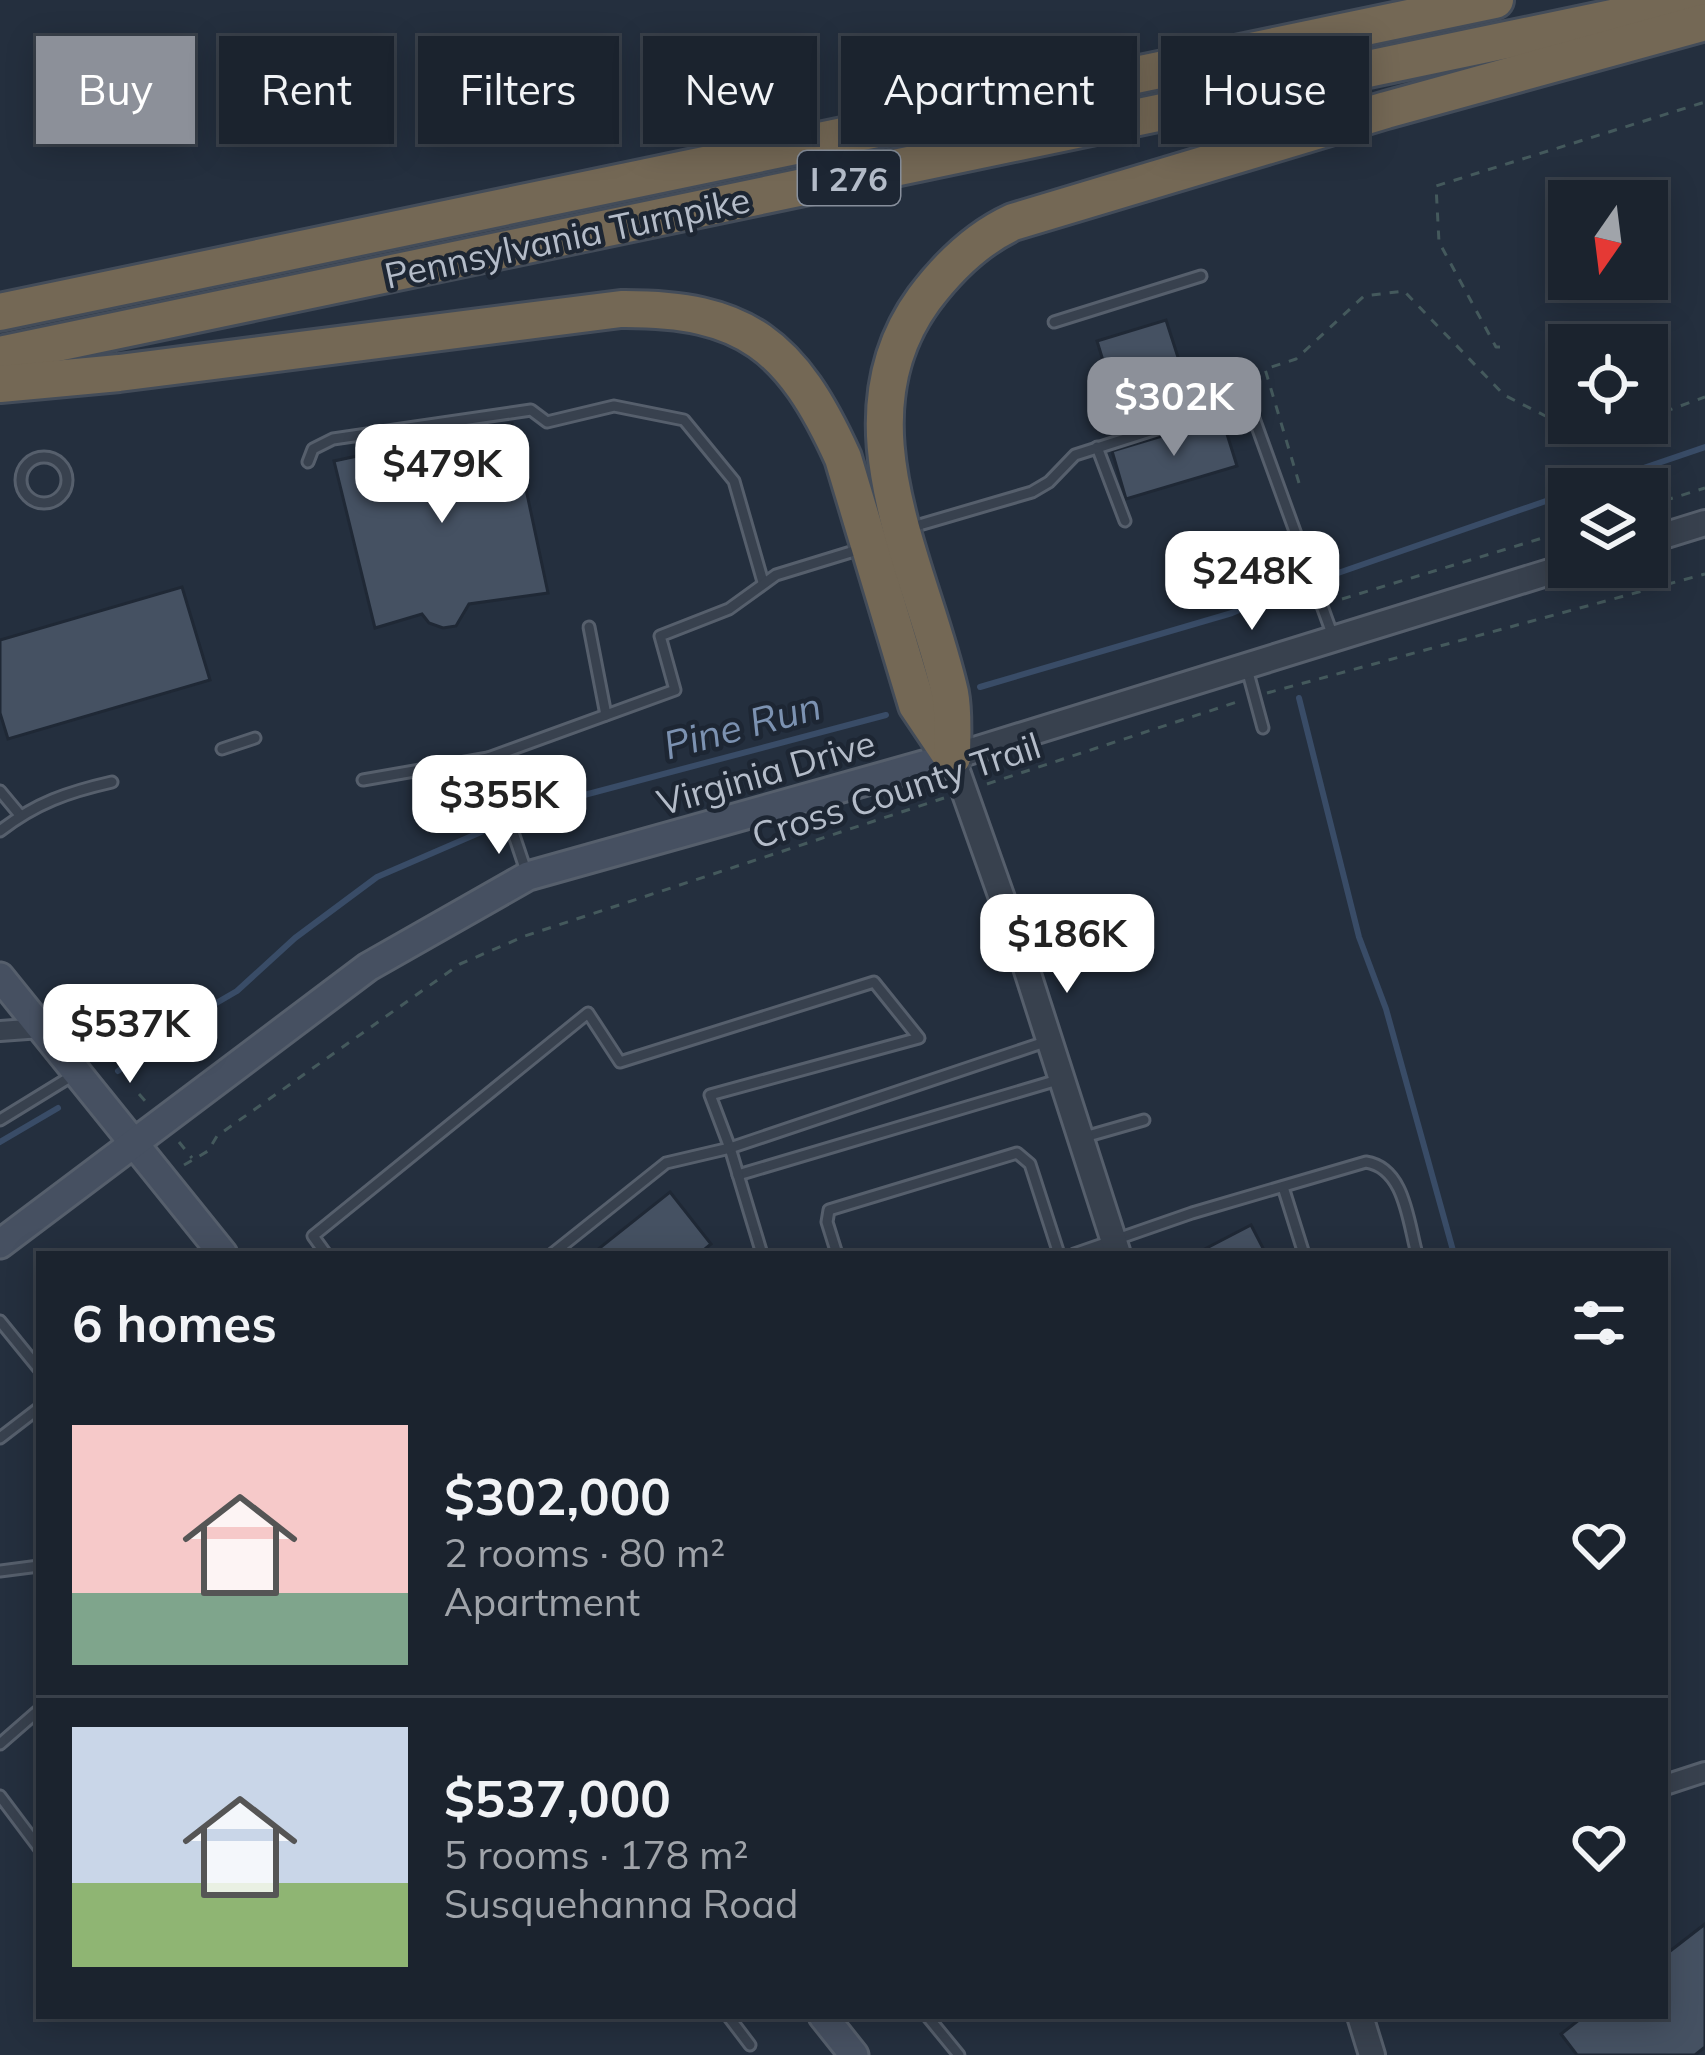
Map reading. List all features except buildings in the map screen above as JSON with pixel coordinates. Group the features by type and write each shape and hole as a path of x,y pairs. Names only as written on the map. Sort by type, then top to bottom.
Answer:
{"highway":[{"name":"Pennsylvania Turnpike","path":"0,312 1495,0"},
{"name":"Pennsylvania Turnpike","path":"0,355 1698,0"},
{"path":"957,774 951,698 884,459 884,400 890,364 907,323 937,283 984,236 1013,222 1385,110 1705,22"},
{"path":"0,384 621,309 668,309 712,318 750,333 806,384 843,458 917,705 957,774"}],"main road":[{"name":"Virginia Drive","path":"0,1244 368,967 528,876 957,774"},
{"path":"0,977 222,1251"},
{"path":"825,2019 854,2055"}],"street":[{"path":"1668,535 1705,524"},
{"name":"Virginia Drive","path":"957,774 1246,666 1548,573"},
{"path":"957,774 1116,1247"},
{"path":"0,1031 41,1028"},
{"path":"1668,1784 1705,1772"},
{"path":"1361,2019 1372,2055"}],"lane":[{"path":"1054,322 1202,276"},
{"path":"1238,377 1334,639"},
{"path":"904,529 1032,492 1049,482 1075,454 1246,400"},
{"path":"308,462 313,449 333,439 531,410 547,422 614,406 684,420 734,481 763,582"},
{"path":"1096,447 1125,520"},
{"path":"42,456 59,461 68,477 62,495 47,504 29,498 20,482 26,465 42,456"},
{"path":"362,779 488,758 676,690 660,636 729,609 763,582 869,546"},
{"path":"589,626 607,715"},
{"path":"1246,666 1263,728"},
{"path":"222,749 255,738"},
{"path":"488,758 528,876"},
{"path":"0,831 59,794 112,782"},
{"path":"0,791 20,815"},
{"path":"324,1251 313,1236 588,1013 620,1062 874,982 919,1038 710,1095 761,1251"},
{"path":"556,1251 666,1163 730,1148 1050,1041"},
{"path":"0,1120 77,1072"},
{"path":"738,1175 1062,1078"},
{"path":"1081,1138 1144,1120"},
{"path":"836,1251 826,1222 830,1210 1017,1153 1030,1164 1058,1251"},
{"path":"1116,1247 1366,1162 1379,1165 1395,1178 1416,1251"},
{"path":"1283,1187 1303,1251"},
{"path":"0,1321 36,1365"},
{"path":"0,1438 36,1410"},
{"path":"0,1571 36,1567"},
{"path":"0,1744 36,1713"},
{"path":"0,1796 36,1844"},
{"path":"730,2019 750,2044"},
{"path":"930,2019 958,2055"}],"path":[{"path":"1500,346 1496,347 1439,242 1436,186 1705,102"},
{"path":"1299,483 1265,369 1296,359 1364,296 1404,291 1504,395 1548,418"},
{"path":"1668,410 1705,397"},
{"path":"1668,499 1705,488"},
{"path":"1342,599 1548,536"},
{"name":"Cross County Trail","path":"163,1179 208,1151 217,1136 460,964 525,936 957,774 1705,574"}],"waterway":[{"name":"Pine Run","path":"1644,468 1705,447"},
{"name":"Pine Run","path":"1338,573 1548,500"},
{"name":"Pine Run","path":"980,687 1232,613 1279,593"},
{"path":"1299,698 1359,937 1386,1009 1453,1251"},
{"name":"Pine Run","path":"118,1071 175,1027 237,991 295,938 377,877 539,807 886,715"},
{"name":"Pine Run","path":"0,1142 58,1108"}]}
